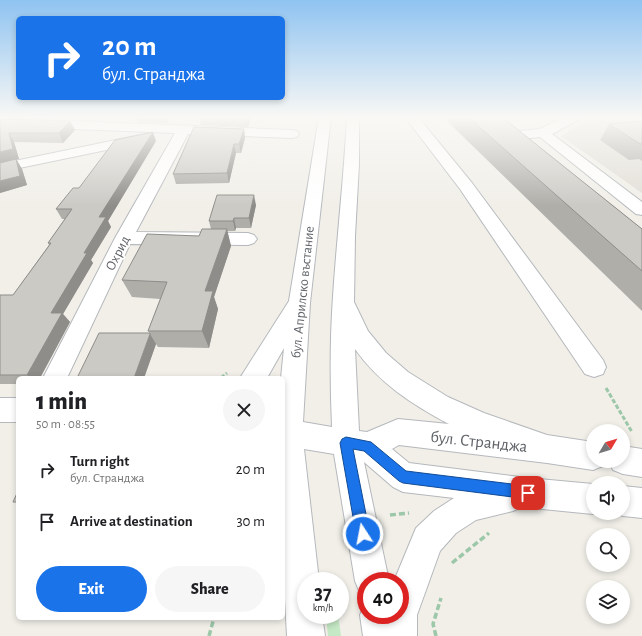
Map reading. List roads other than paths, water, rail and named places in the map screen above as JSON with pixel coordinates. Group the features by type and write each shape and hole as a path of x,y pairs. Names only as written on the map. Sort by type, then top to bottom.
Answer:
{"street":[{"path":"0,168 103,147"},
{"name":"Охрид","path":"56,376 124,238 174,147"},
{"name":"бул. Априлско въстание","path":"306,636 286,432 299,303 321,147"},
{"path":"352,147 343,298 343,386 356,444 371,572"},
{"path":"435,147 466,186 594,367"},
{"path":"523,147 534,156"},
{"path":"561,147 642,210"},
{"path":"124,238 248,239"},
{"path":"343,298 354,328 370,351 396,378 419,396 469,421 547,448"},
{"path":"254,376 260,368 299,303"},
{"path":"0,410 16,410"},
{"path":"286,432 356,444 403,477 528,493 586,498"},
{"name":"бул. Странджа","path":"356,444 398,432 547,448 586,455"},
{"path":"630,461 642,463"},
{"path":"409,588 428,540 445,522 470,506 528,493"},
{"path":"630,502 642,503"},
{"path":"380,624 382,636"},
{"path":"398,636 399,624"}]}
